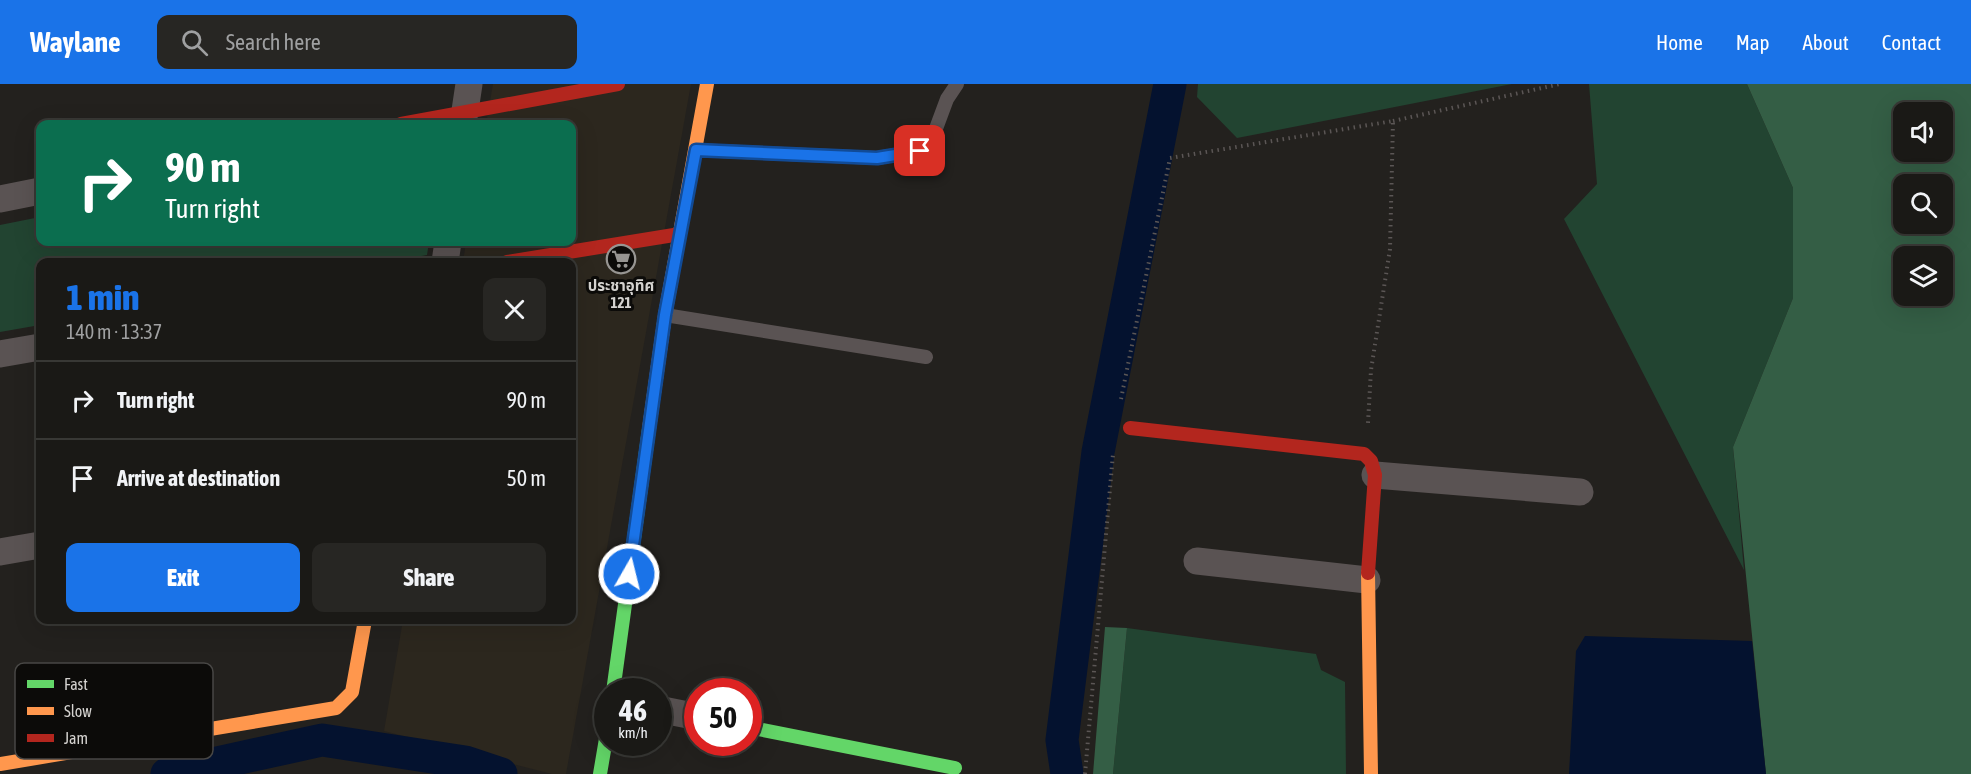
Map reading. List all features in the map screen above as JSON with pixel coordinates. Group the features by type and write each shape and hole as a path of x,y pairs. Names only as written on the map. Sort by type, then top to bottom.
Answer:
{"street":[{"path":"464,118 470,84"},
{"path":"443,120 464,118 618,84"},
{"path":"615,678 665,315 706,84"},
{"path":"0,199 36,192"},
{"path":"532,258 680,234"},
{"path":"0,354 36,348"},
{"path":"1130,428 1580,492"},
{"path":"1371,464 1367,580 1371,774"},
{"path":"0,552 36,546"},
{"path":"1197,561 1367,580"},
{"path":"213,728 336,708 352,692 364,624"},
{"path":"762,730 954,768"},
{"path":"600,774 603,756"},
{"path":"0,764 30,759"}],"lane":[{"path":"696,150 877,158 920,151 931,142 947,99 957,84"},
{"path":"665,315 926,357"}],"path":[{"path":"1119,408 1170,158 1393,121 1560,84"},
{"path":"1371,464 1371,370 1390,249 1393,121"},
{"path":"1085,774 1114,443"}],"shaded area":[{"path":"493,84 691,84 566,774 552,774 384,731 402,624 576,624 576,258 464,258 465,246 576,246 576,120 487,120"}],"green space":[{"path":"1198,84 1512,84 1237,138 1197,97"},
{"path":"1589,84 1747,84 1793,188 1793,298 1733,447 1744,570 1564,219 1597,184"},
{"path":"1747,84 1971,84 1971,774 1766,774 1733,447 1793,298 1793,188"},
{"path":"36,218 36,246 428,246 427,255 411,258 36,258 36,326 0,332 0,225"},
{"path":"1105,627 1127,628 1113,774 1093,774"},
{"path":"1127,628 1316,654 1321,670 1345,682 1346,774 1113,774"}],"water":[{"path":"1585,636 1752,641 1766,774 1569,774 1576,651"}],"waterway":[{"path":"1067,774 1062,740 1098,452 1170,84"},
{"path":"167,774 322,740 465,762 501,774"}],"traffic: fast":[{"path":"615,678 649,429"},
{"path":"762,730 955,768"},
{"path":"600,774 603,756"}],"traffic: slow":[{"path":"649,429 665,315 707,84"},
{"path":"1368,573 1371,774"},
{"path":"213,728 336,708 352,692 364,624"},
{"path":"0,764 30,759"}],"traffic: jam":[{"path":"423,120 618,84"},
{"path":"532,258 680,234"},
{"path":"1130,428 1364,454 1371,461 1375,475 1368,573"}],"place":[{"name":"ประชาอุทิศ 121","path":"621,259"}],"route":[{"path":"629,574 665,315 696,150 877,158 920,151"}]}
